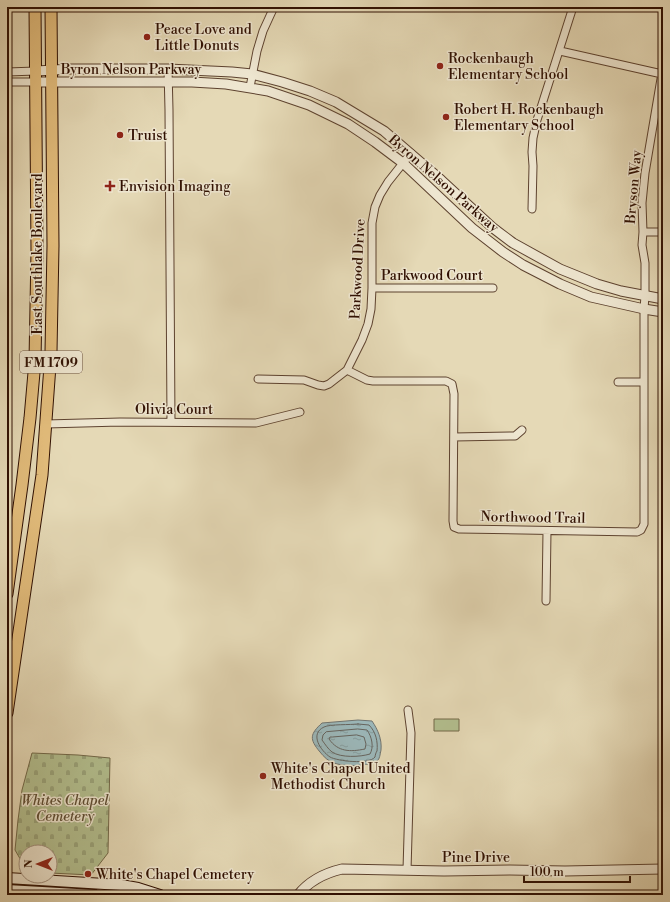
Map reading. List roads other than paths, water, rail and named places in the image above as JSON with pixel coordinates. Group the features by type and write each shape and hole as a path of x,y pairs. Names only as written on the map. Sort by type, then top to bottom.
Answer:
{"main road":[{"name":"East Southlake Boulevard","path":"7,594 23,478 35,361 37,259 35,7"},
{"name":"East Southlake Boulevard","path":"7,713 8,694 42,475 51,352 53,285 51,7"},
{"path":"35,361 37,368 38,415 46,424"},
{"path":"7,878 121,885 138,888 160,895"},
{"path":"7,890 94,895"}],"street":[{"path":"250,87 257,51 263,31 274,7"},
{"path":"532,209 533,138 537,120 573,7"},
{"path":"560,51 662,70"},
{"name":"Byron Nelson Parkway","path":"36,76 52,70 71,68 168,69 252,74 282,82 336,102 384,131 411,153 493,228 514,243 560,270 597,284 622,291 663,299"},
{"path":"168,69 171,422"},
{"name":"Bryson Way","path":"644,309 645,263 642,245 642,203 645,173 662,70"},
{"path":"7,72 36,76"},
{"name":"Byron Nelson Parkway","path":"36,76 51,82 226,84 268,91 309,105 348,124 375,142 403,163 472,228 503,252 523,265 590,297 663,312"},
{"path":"7,82 36,76"},
{"path":"329,114 336,102"},
{"name":"Parkwood Drive","path":"258,379 304,380 324,386 329,384 347,370 368,324 372,288 372,223 375,207 388,182 411,153"},
{"path":"643,232 663,232"},
{"name":"Parkwood Court","path":"372,288 493,288"},
{"name":"Northwood Trail","path":"347,370 367,380 373,381 446,381 452,384 454,394 454,527 459,529 637,532 641,530 644,524 644,309"},
{"path":"618,382 644,382"},
{"name":"Olivia Court","path":"46,424 171,422 256,423 300,412"},
{"path":"454,438 514,436 522,430"},
{"path":"546,530 546,601"},
{"path":"407,870 410,733 408,710"},
{"name":"Pine Drive","path":"298,895 309,883 320,876 342,869 565,871 663,869"}],"water":[{"path":"358,720 372,721 376,728 381,746 378,760 370,764 348,766 334,763 326,759 314,744 312,737 315,730 322,723"}],"place":[{"name":"Peace Love and Little Donuts","path":"147,37"},
{"name":"Rockenbaugh Elementary School","path":"440,66"},
{"name":"Robert H. Rockenbaugh Elementary School","path":"446,117"},
{"name":"Truist","path":"120,135"},
{"name":"Envision Imaging","path":"110,186"},
{"name":"White's Chapel United Methodist Church","path":"263,776"},
{"name":"White's Chapel Cemetery","path":"88,874"}],"park label":[{"name":"Whites Chapel Cemetery","path":"65,808"}]}
